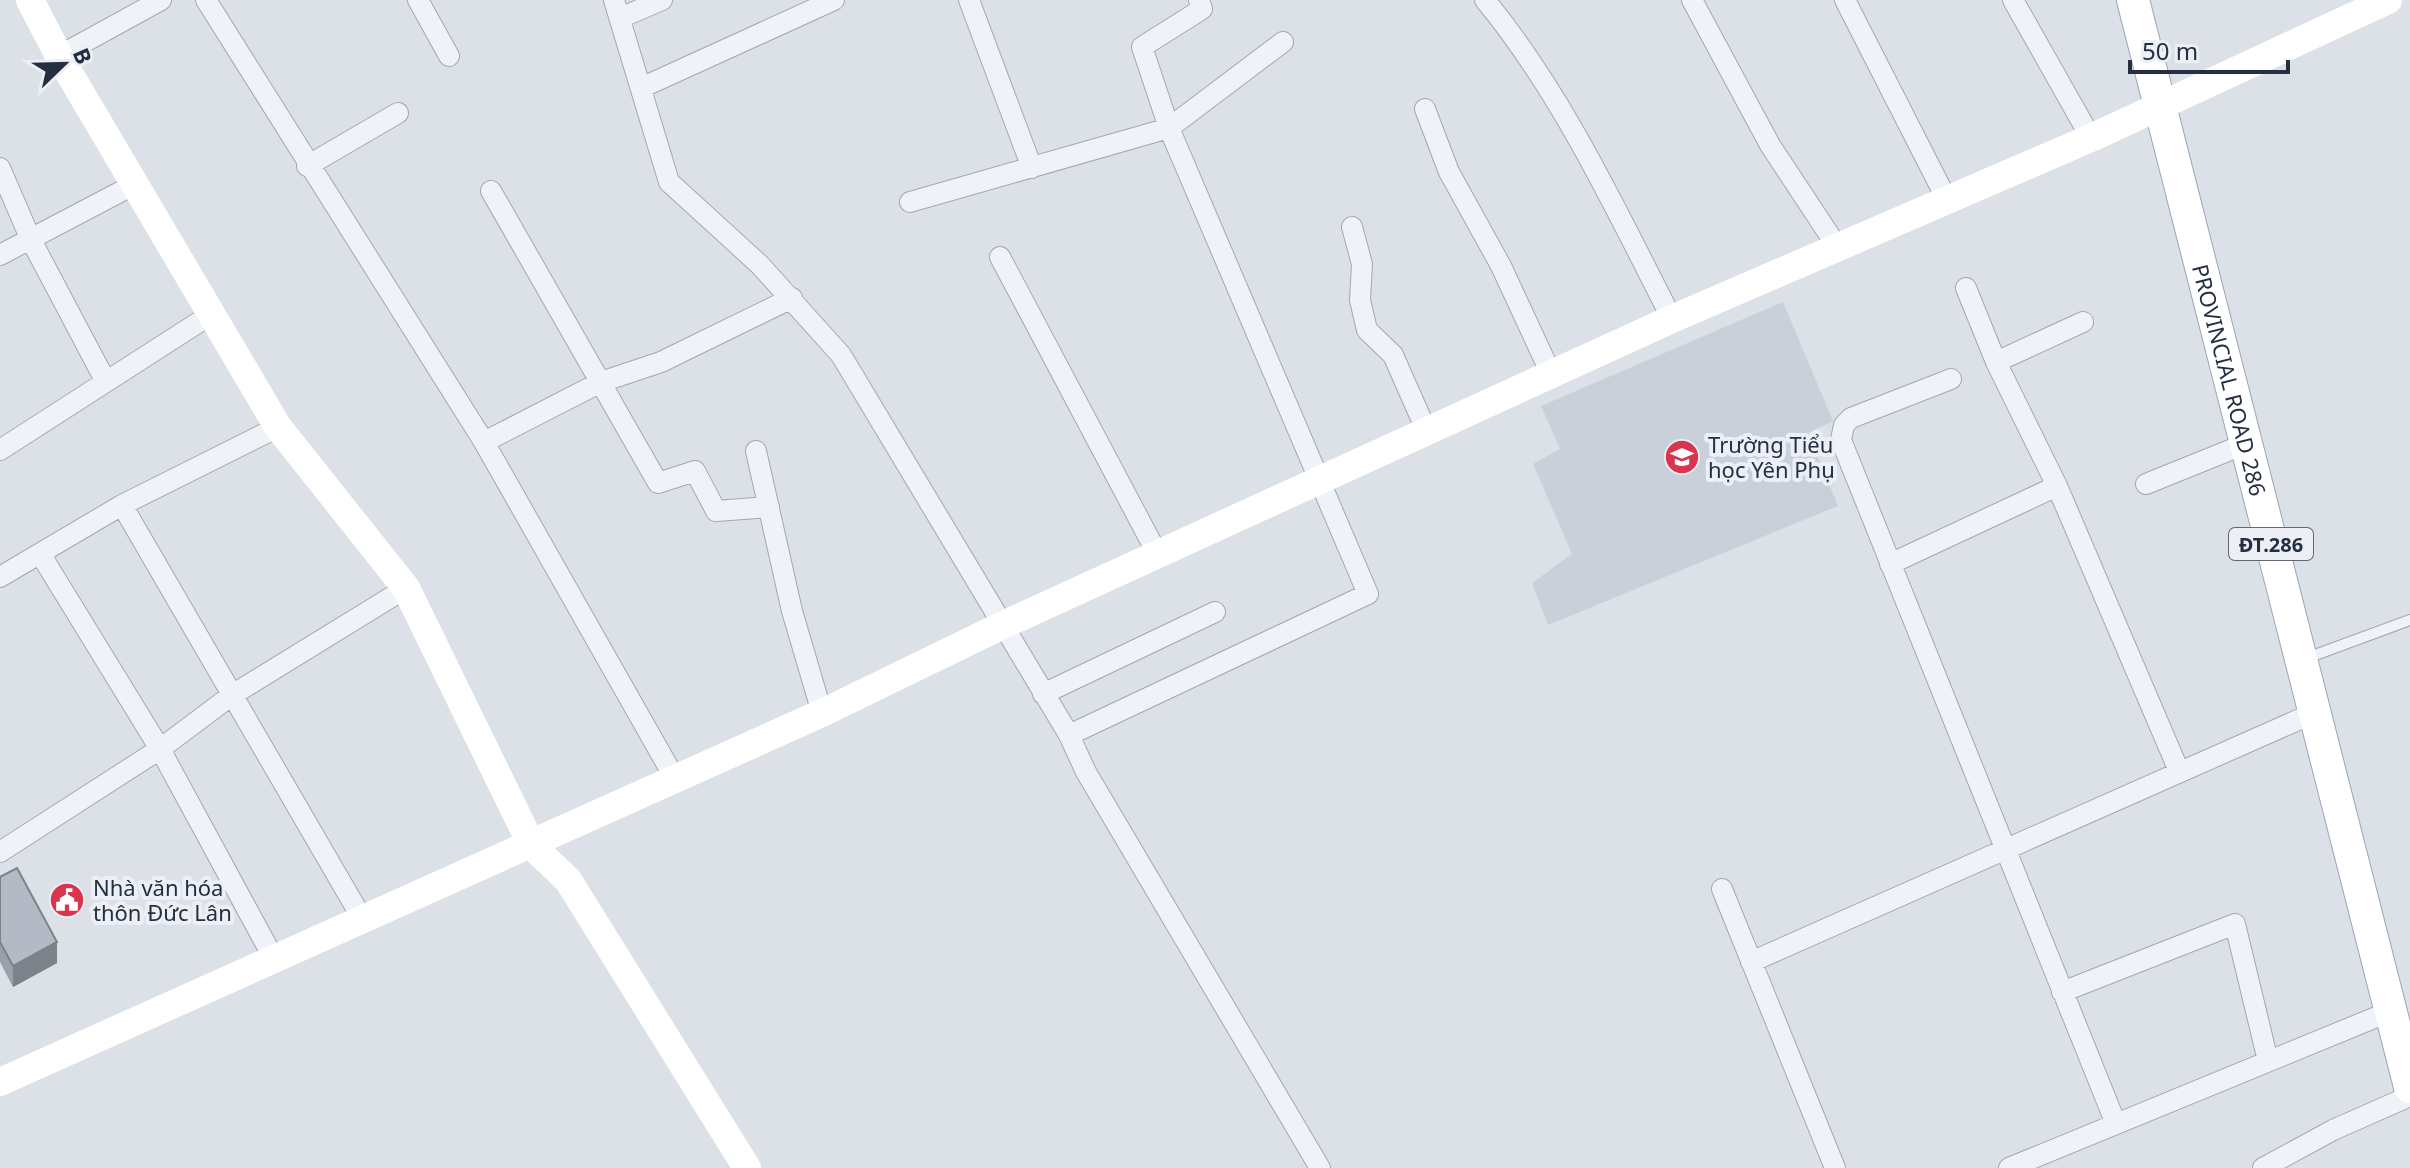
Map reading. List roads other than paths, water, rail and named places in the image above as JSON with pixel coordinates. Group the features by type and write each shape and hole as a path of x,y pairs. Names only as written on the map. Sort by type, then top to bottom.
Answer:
{"main road":[{"name":"PROVINCIAL ROAD 286","path":"2133,0 2410,1087"}],"street":[{"path":"30,0 59,56 137,183 278,427 406,588 532,846 568,880 747,1168"},
{"path":"59,56 161,0"},
{"path":"206,0 307,166 484,442 674,777"},
{"path":"418,0 449,56"},
{"path":"662,0 617,9 643,87 669,182 792,298 841,355 1069,735 1086,772 1320,1168"},
{"path":"643,87 834,0"},
{"path":"969,0 1032,168"},
{"path":"1069,735 1368,594 1169,128 1142,47 1202,9 1199,0"},
{"path":"1485,0 1516,38 1584,148 1672,319"},
{"path":"1692,0 1770,145 1836,245"},
{"path":"1845,0 1946,198"},
{"path":"2013,0 2091,138"},
{"path":"0,1082 532,846 674,777 822,713 1003,625 1672,319 2159,107 2356,7 2388,0"},
{"path":"910,202 1169,128 1283,42"},
{"path":"1425,109 1449,172 1501,266 1552,376"},
{"path":"307,166 398,113"},
{"path":"0,168 31,240 105,380"},
{"path":"0,255 137,183"},
{"path":"491,191 658,483 695,471 716,511 769,507"},
{"path":"1352,227 1362,264 1360,300 1367,330 1393,355 1427,432"},
{"path":"1000,257 1158,555"},
{"path":"1966,288 1996,362 2057,486 2179,771"},
{"path":"484,442 601,382 655,365 792,298"},
{"path":"0,450 213,313"},
{"path":"1996,362 2083,322"},
{"path":"1951,379 1851,418 1840,433 2116,1124"},
{"path":"0,577 122,505 278,427"},
{"path":"2146,484 2245,444"},
{"path":"756,451 792,611 822,713"},
{"path":"1890,564 2057,486"},
{"path":"122,505 363,920"},
{"path":"41,555 160,749 274,959"},
{"path":"0,852 160,749 232,695 406,588"},
{"path":"1043,694 1215,612"},
{"path":"1751,962 2006,852 2179,771 2316,712"},
{"path":"1722,889 1835,1168"},
{"path":"2062,992 2235,924 2268,1061"},
{"path":"2009,1168 2391,1011"},
{"path":"2263,1168 2333,1130 2410,1096"}],"lane":[{"path":"2301,660 2410,620"}],"place":[{"name":"Trường Tiểu học Yên Phụ","path":"1682,457"},
{"name":"Nhà văn hóa thôn Đức Lân","path":"67,900"}]}
